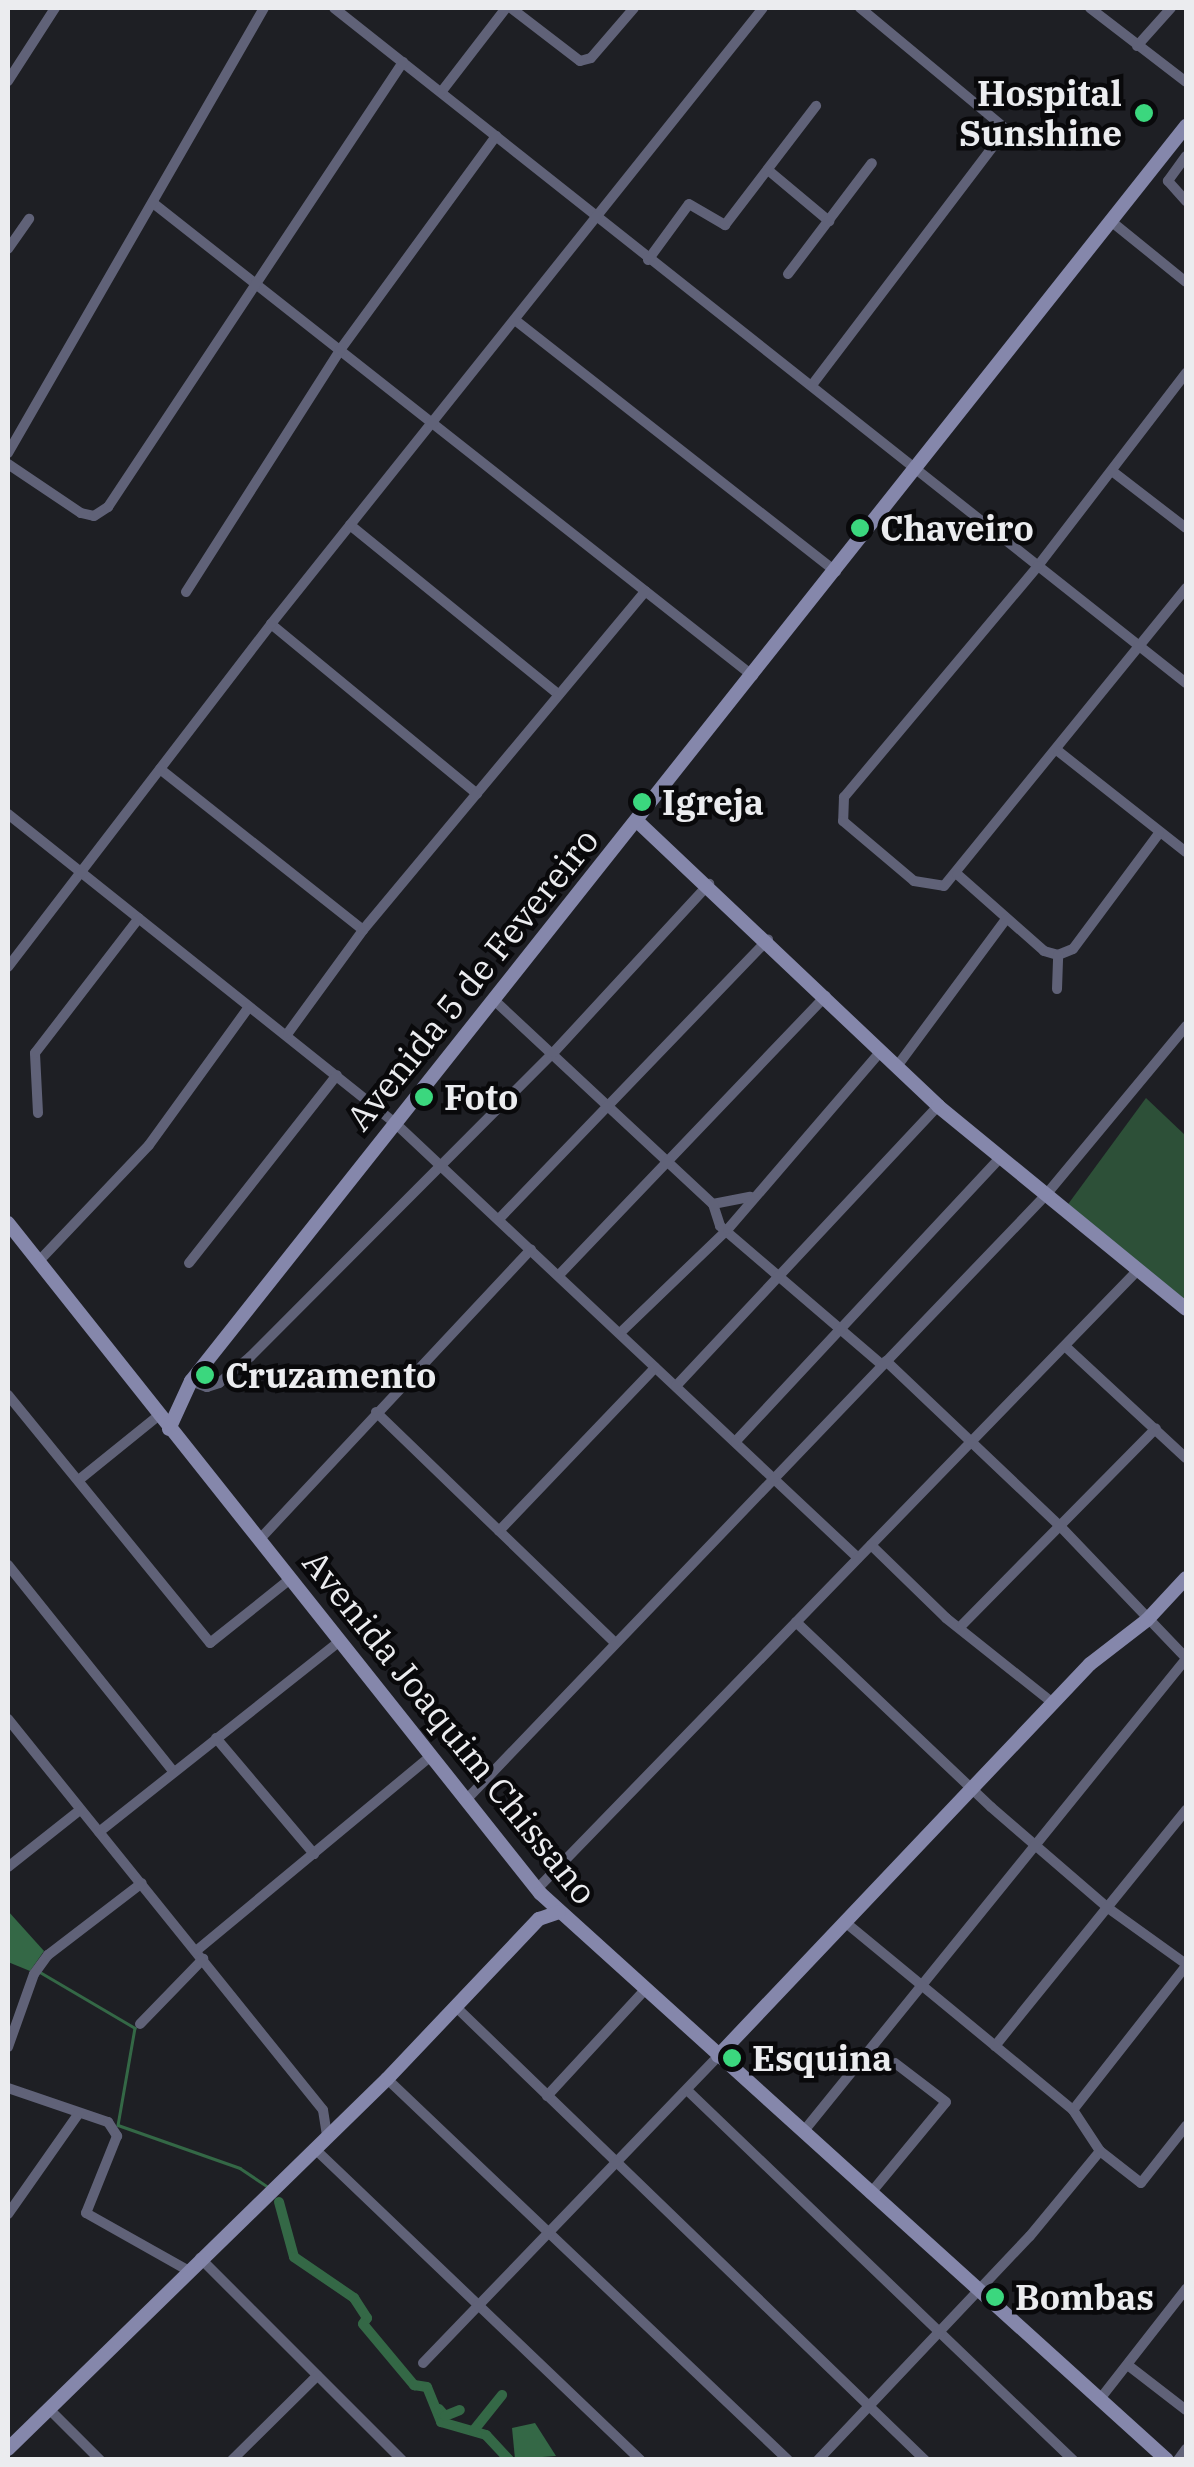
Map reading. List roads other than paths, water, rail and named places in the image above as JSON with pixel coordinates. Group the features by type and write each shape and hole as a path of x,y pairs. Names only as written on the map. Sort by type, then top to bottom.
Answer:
{"street":[{"path":"8,81 55,8"},
{"path":"8,454 264,8"},
{"path":"334,8 1186,682"},
{"path":"442,91 508,8 580,61 591,58 634,8"},
{"path":"8,967 84,874 271,624 763,8"},
{"path":"812,385 1006,129 860,8"},
{"path":"1090,8 1186,82"},
{"path":"1138,46 1170,8"},
{"path":"8,464 81,513 94,516 108,507 403,62"},
{"path":"648,260 690,204 725,225 816,106"},
{"name":"Avenida 5 de Fevereiro","path":"190,1383 1186,126"},
{"path":"186,592 340,350 496,136"},
{"path":"1186,156 1168,181 1186,201"},
{"path":"788,274 872,163"},
{"path":"768,170 829,221"},
{"path":"153,203 753,676"},
{"path":"8,249 29,219"},
{"path":"1112,222 1186,282"},
{"path":"515,320 836,572"},
{"path":"1186,373 1038,566 839,810 843,821 914,881 944,886 1058,751 1186,588"},
{"path":"1112,471 1186,528"},
{"path":"350,525 559,695"},
{"path":"288,1033 364,930 645,592"},
{"path":"271,624 476,794"},
{"path":"1058,751 1186,852"},
{"path":"160,768 364,930"},
{"path":"8,814 249,1007 288,1033 395,1124 774,1475 858,1558"},
{"path":"638,821 710,883 938,1106 1136,1272 1186,1309"},
{"path":"1058,955 1072,949 1160,833"},
{"path":"956,874 1006,919 1058,955"},
{"path":"190,1383 208,1388 229,1376 554,1052 710,883"},
{"path":"38,1113 35,1053 140,918"},
{"path":"898,1065 1006,919"},
{"path":"499,1220 768,939"},
{"path":"1057,989 1058,955"},
{"path":"559,1275 826,996"},
{"path":"494,1000 670,1160 713,1204 716,1220 884,1363 1059,1524 1186,1658 803,2132"},
{"path":"38,1262 149,1145 249,1007"},
{"path":"464,1800 1045,1196 1186,1026"},
{"path":"620,1332 728,1230 750,1197 881,1050"},
{"path":"189,1263 337,1074"},
{"path":"676,1386 938,1106"},
{"path":"736,1441 1001,1157"},
{"path":"713,1204 750,1197"},
{"name":"Avenida Joaquim Chissano","path":"8,1224 288,1580 558,1912 1167,2460"},
{"path":"259,1540 531,1249"},
{"path":"493,1970 534,1914 539,1891 1136,1272"},
{"path":"1066,1346 1186,1458"},
{"path":"499,1531 656,1368"},
{"path":"80,1479 154,1409 190,1383"},
{"path":"169,1428 190,1383"},
{"path":"8,1395 210,1643 288,1580"},
{"path":"376,1412 614,1642"},
{"path":"962,1626 1156,1428"},
{"path":"871,1545 1054,1704"},
{"path":"8,1564 174,1772"},
{"path":"422,2363 552,2235 1090,1664 1147,1620 1186,1578"},
{"path":"796,1622 1034,1844 1108,1908 1186,1965 1073,2110"},
{"path":"98,1832 339,1642"},
{"path":"8,1720 323,2110 321,2143 479,2305 640,2460"},
{"path":"8,1740 18,1733"},
{"path":"216,1738 314,1854"},
{"path":"140,2024 200,1955 430,1757"},
{"path":"8,1866 80,1810"},
{"path":"994,2046 1186,1810"},
{"path":"8,2047 34,1974 48,1955 142,1883"},
{"path":"8,2449 187,2270 387,2079 539,1919 558,1912"},
{"path":"847,1924 1073,2110 1100,2152 1141,2183 1186,2126"},
{"path":"547,2096 644,1991"},
{"path":"456,2008 925,2460"},
{"path":"870,2194 946,2102 895,2063"},
{"path":"387,2079 788,2460"},
{"path":"8,2088 108,2122 117,2136 86,2213 187,2270"},
{"path":"687,2090 1073,2460"},
{"path":"323,2110 352,2113"},
{"path":"8,2214 78,2113"},
{"path":"818,2460 1100,2152"},
{"path":"200,2258 402,2460"},
{"path":"1100,2399 1130,2366 1186,2290"},
{"path":"1130,2366 1186,2410"},
{"path":"232,2460 317,2376"},
{"path":"48,2408 100,2460"},
{"path":"1178,2460 1186,2449"}],"waterway":[{"path":"40,1972 135,2028 118,2125 240,2168 267,2186"},
{"path":"279,2202 294,2257 354,2298 367,2318 363,2324 414,2385 427,2387 441,2422 486,2435 509,2460"},
{"path":"474,2430 502,2395"},
{"path":"439,2409 445,2416 460,2410"}],"place":[{"name":"Hospital Sunshine","path":"1144,113"},
{"name":"Chaveiro","path":"860,528"},
{"name":"Igreja","path":"642,802"},
{"name":"Foto","path":"424,1097"},
{"name":"Cruzamento","path":"205,1375"},
{"name":"Esquina","path":"732,2058"},
{"name":"Bombas","path":"995,2297"}]}
